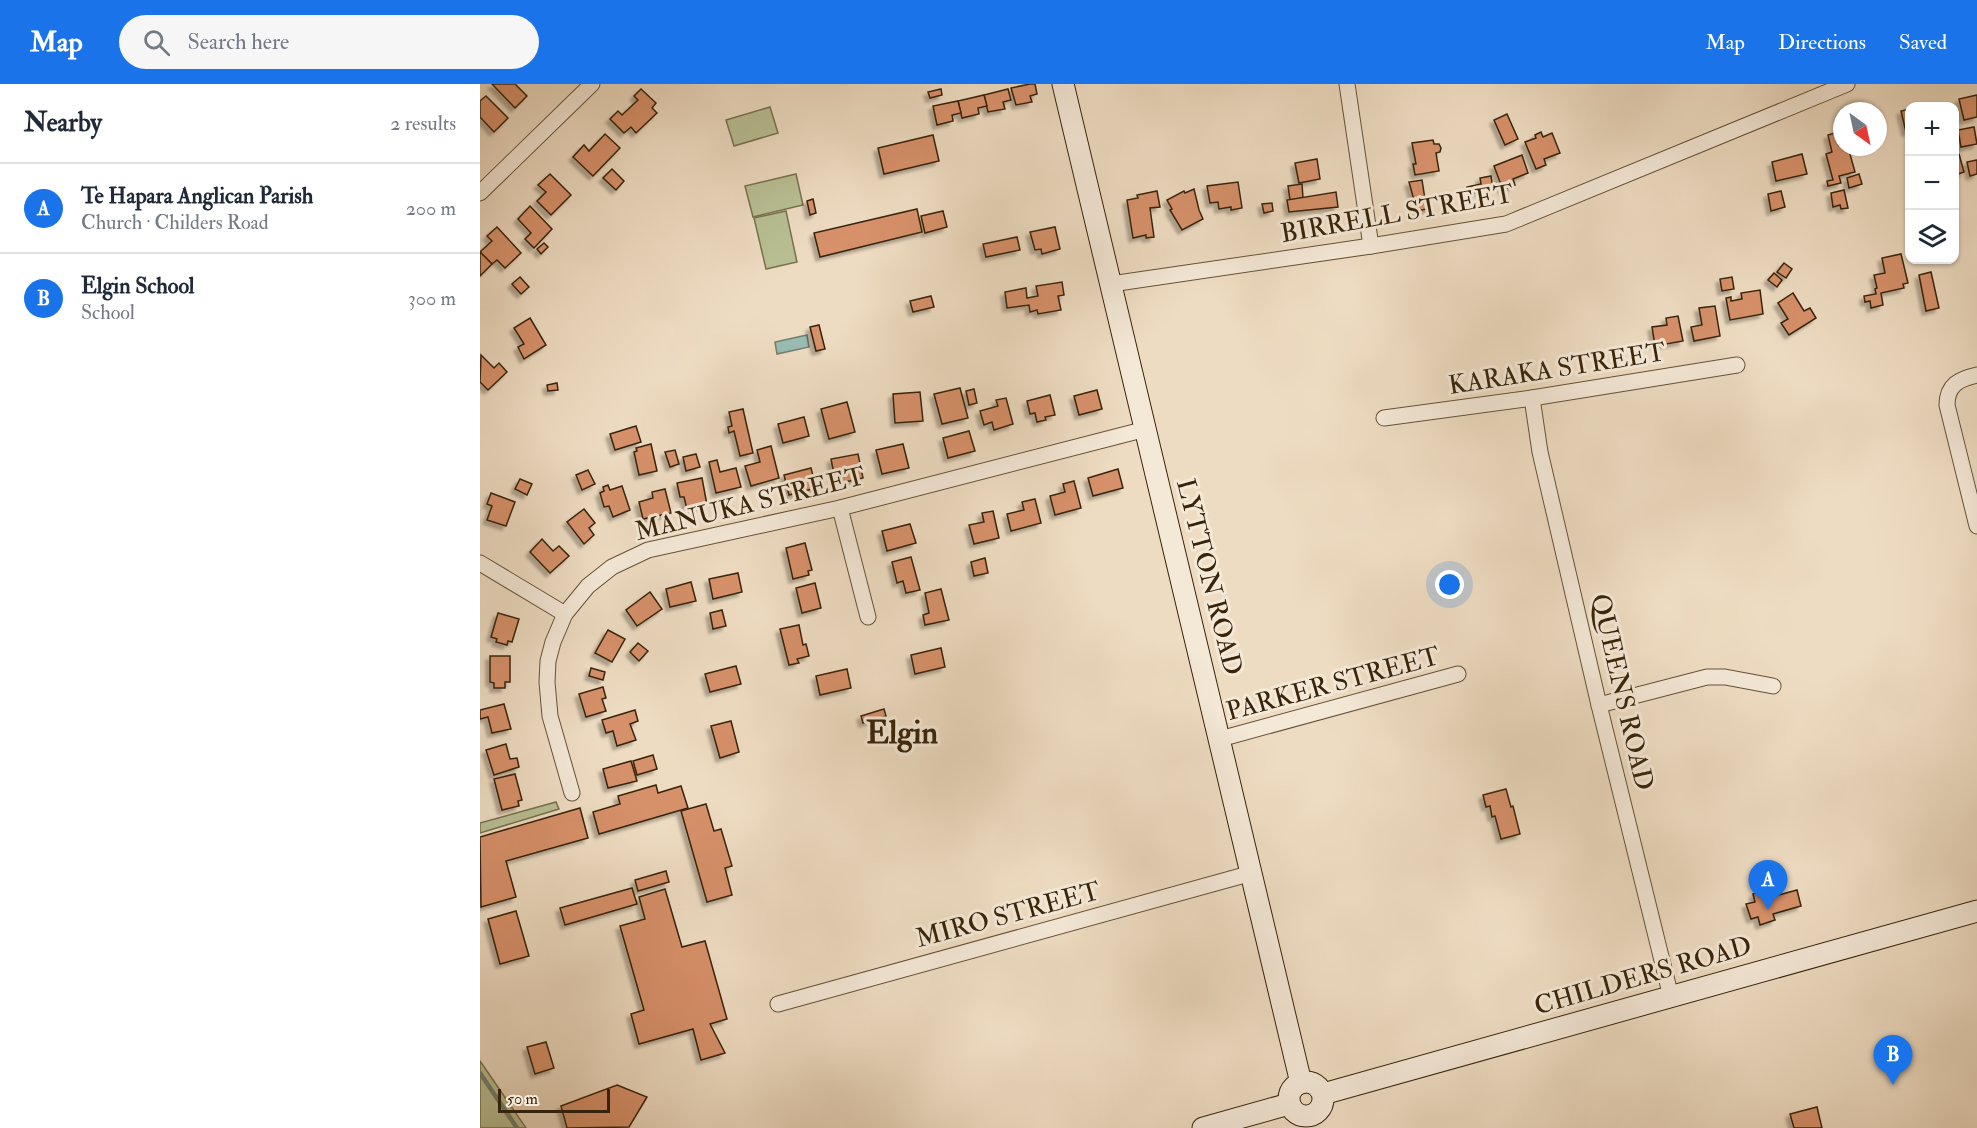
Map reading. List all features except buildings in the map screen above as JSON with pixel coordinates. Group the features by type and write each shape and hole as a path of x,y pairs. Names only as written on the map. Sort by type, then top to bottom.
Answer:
{"main road":[{"name":"LYTTON ROAD","path":"1063,84 1301,1083"},
{"name":"CHILDERS ROAD","path":"1323,1094 1977,911"},
{"path":"1301,1083 1316,1085 1323,1094 1324,1104 1311,1122 1298,1114 1289,1104 1289,1091 1301,1083"},
{"path":"1203,1128 1289,1104"}],"street":[{"path":"480,193 592,84"},
{"path":"1347,84 1371,246"},
{"name":"BIRRELL STREET","path":"1111,284 1506,224 1847,84"},
{"name":"KARAKA STREET","path":"1384,418 1532,398 1737,365"},
{"path":"1977,375 1959,381 1950,387 1947,396 1947,405 1977,526"},
{"name":"QUEENS ROAD","path":"1532,398 1540,452 1671,997"},
{"name":"MANUKA STREET","path":"572,793 550,716 547,682 551,651 565,614 588,586 612,567 648,550 840,508 1146,429"},
{"path":"840,508 868,617"},
{"path":"480,563 565,614"},
{"name":"PARKER STREET","path":"1220,739 1458,674"},
{"path":"1599,705 1707,677 1725,676 1773,686"},
{"name":"MIRO STREET","path":"778,1004 1252,873"}],"green space":[{"path":"770,107 778,133 734,146 726,120"},
{"path":"796,174 803,205 753,217 745,186"},
{"path":"786,211 797,262 766,269 754,218"},
{"path":"556,802 559,809 480,833 480,823"},
{"path":"480,1061 526,1128 480,1128"}],"water":[{"path":"807,335 809,347 777,354 775,342"}],"waterway":[{"path":"480,1073 517,1128"}],"place":[{"name":"Te Hapara Anglican Parish","path":"1768,910"},
{"name":"Elgin School","path":"1893,1085"}],"district":[{"name":"Elgin","path":"902,733"}]}
